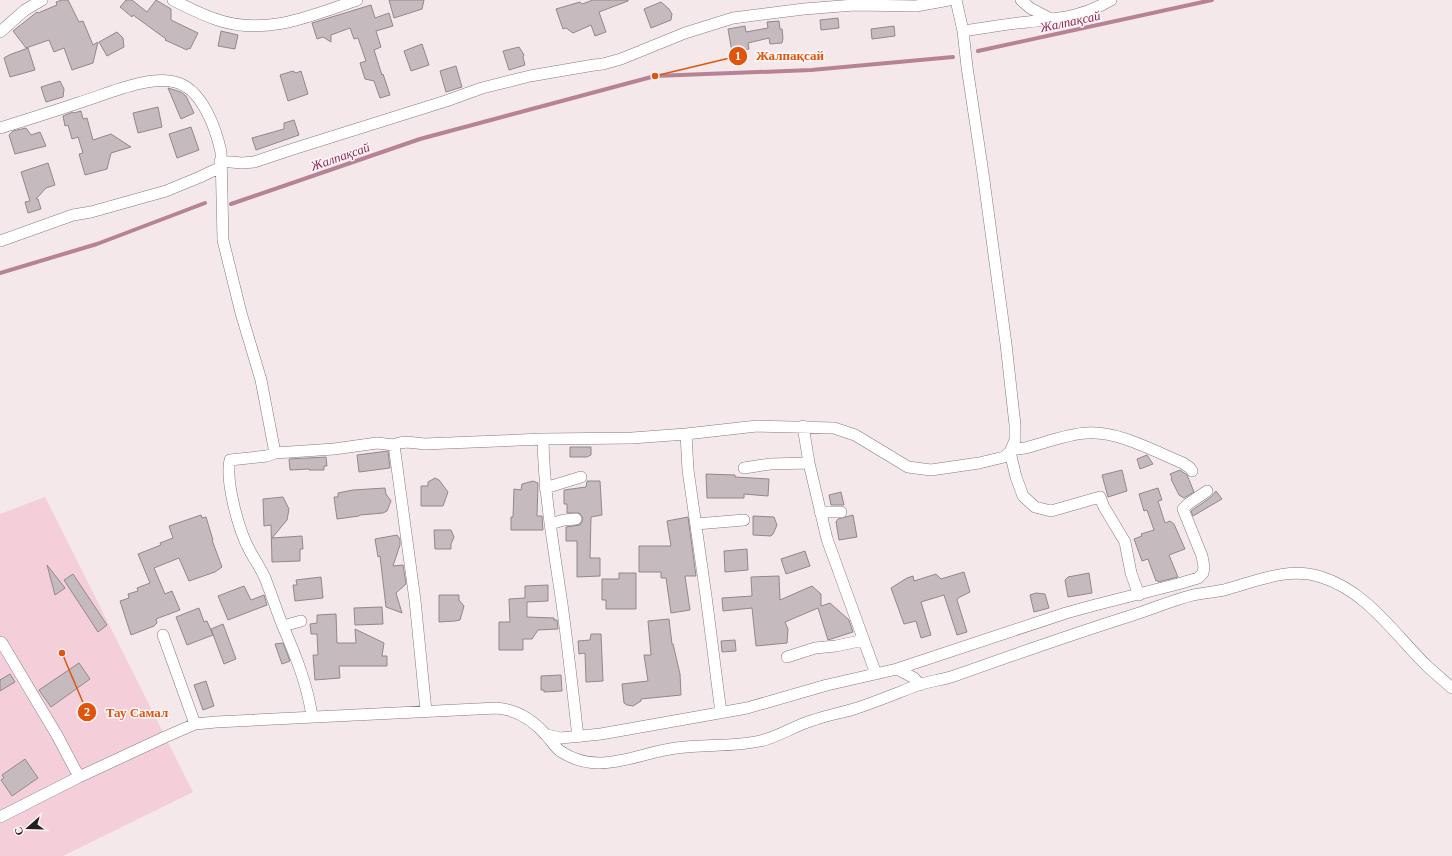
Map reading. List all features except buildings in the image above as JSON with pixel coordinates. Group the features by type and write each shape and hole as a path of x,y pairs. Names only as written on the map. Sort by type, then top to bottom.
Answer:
{"street":[{"path":"0,32 25,10 42,0"},
{"path":"173,0 215,20 249,26 286,23 358,0"},
{"path":"0,241 73,215 91,212 166,191 200,177 221,164 254,162 446,101 482,88 530,76 603,64 685,33 733,18 804,9 854,5 916,6 949,0"},
{"path":"312,716 304,680 264,577 250,551 236,514 228,466 230,460 378,443 394,446 397,443 424,444 543,439 632,438 757,426 834,428 855,435 908,467 931,470 979,463 1004,457 1011,448 1014,440 1015,425 1006,344 983,174 963,31 956,0"},
{"path":"1021,0 1030,8 1052,19"},
{"path":"963,31 1052,19 1084,13 1098,8 1111,0"},
{"path":"0,128 150,81 176,82 191,90 204,104 219,141 221,152 222,240 240,313 261,380 275,454"},
{"path":"803,426 809,463 827,540 876,674"},
{"path":"1011,448 1025,448 1070,436 1088,433 1106,434 1121,438 1183,463 1192,471"},
{"path":"686,434 688,470 721,713"},
{"path":"543,439 543,469 545,488 566,630 578,737"},
{"path":"394,446 415,600 426,711"},
{"path":"1011,448 1016,477 1023,496 1035,507 1051,511 1100,497 1111,520 1120,531 1125,542 1130,573 1138,595"},
{"path":"744,468 770,464 809,463"},
{"path":"545,488 581,476"},
{"path":"547,735 561,738 578,737 633,729 747,708 897,669 1066,613 1198,578 1203,573 1204,567 1202,556 1183,509 1207,491"},
{"path":"820,512 841,512"},
{"path":"550,524 564,520 576,519"},
{"path":"696,524 744,520"},
{"path":"0,817 79,777 195,724 312,716 497,708 508,709 519,713 530,720 547,735 551,742 559,750 584,762 612,762 675,748 737,745 762,740 812,720 853,710 920,685 950,677 1096,626 1190,596 1220,591 1294,572 1322,577 1356,595 1392,627 1427,666 1452,688"},
{"path":"283,626 301,622"},
{"path":"163,636 195,724"},
{"path":"787,657 815,648 836,646 864,640"},
{"path":"0,642 7,661 58,738 79,777"},
{"path":"897,669 914,678 920,685"}],"shaded area":[{"path":"45,497 193,792 63,856 0,856 0,514"}],"waterway":[{"name":"Жалпақсай","path":"978,51 1212,0"},
{"name":"Жалпақсай","path":"231,204 420,139 655,76 811,70 953,57"},
{"name":"Жалпақсай","path":"0,273 97,244 205,203"}],"place":[{"name":"Жалпақсай","path":"655,76"},
{"name":"Тау Самал","path":"62,653"}]}
